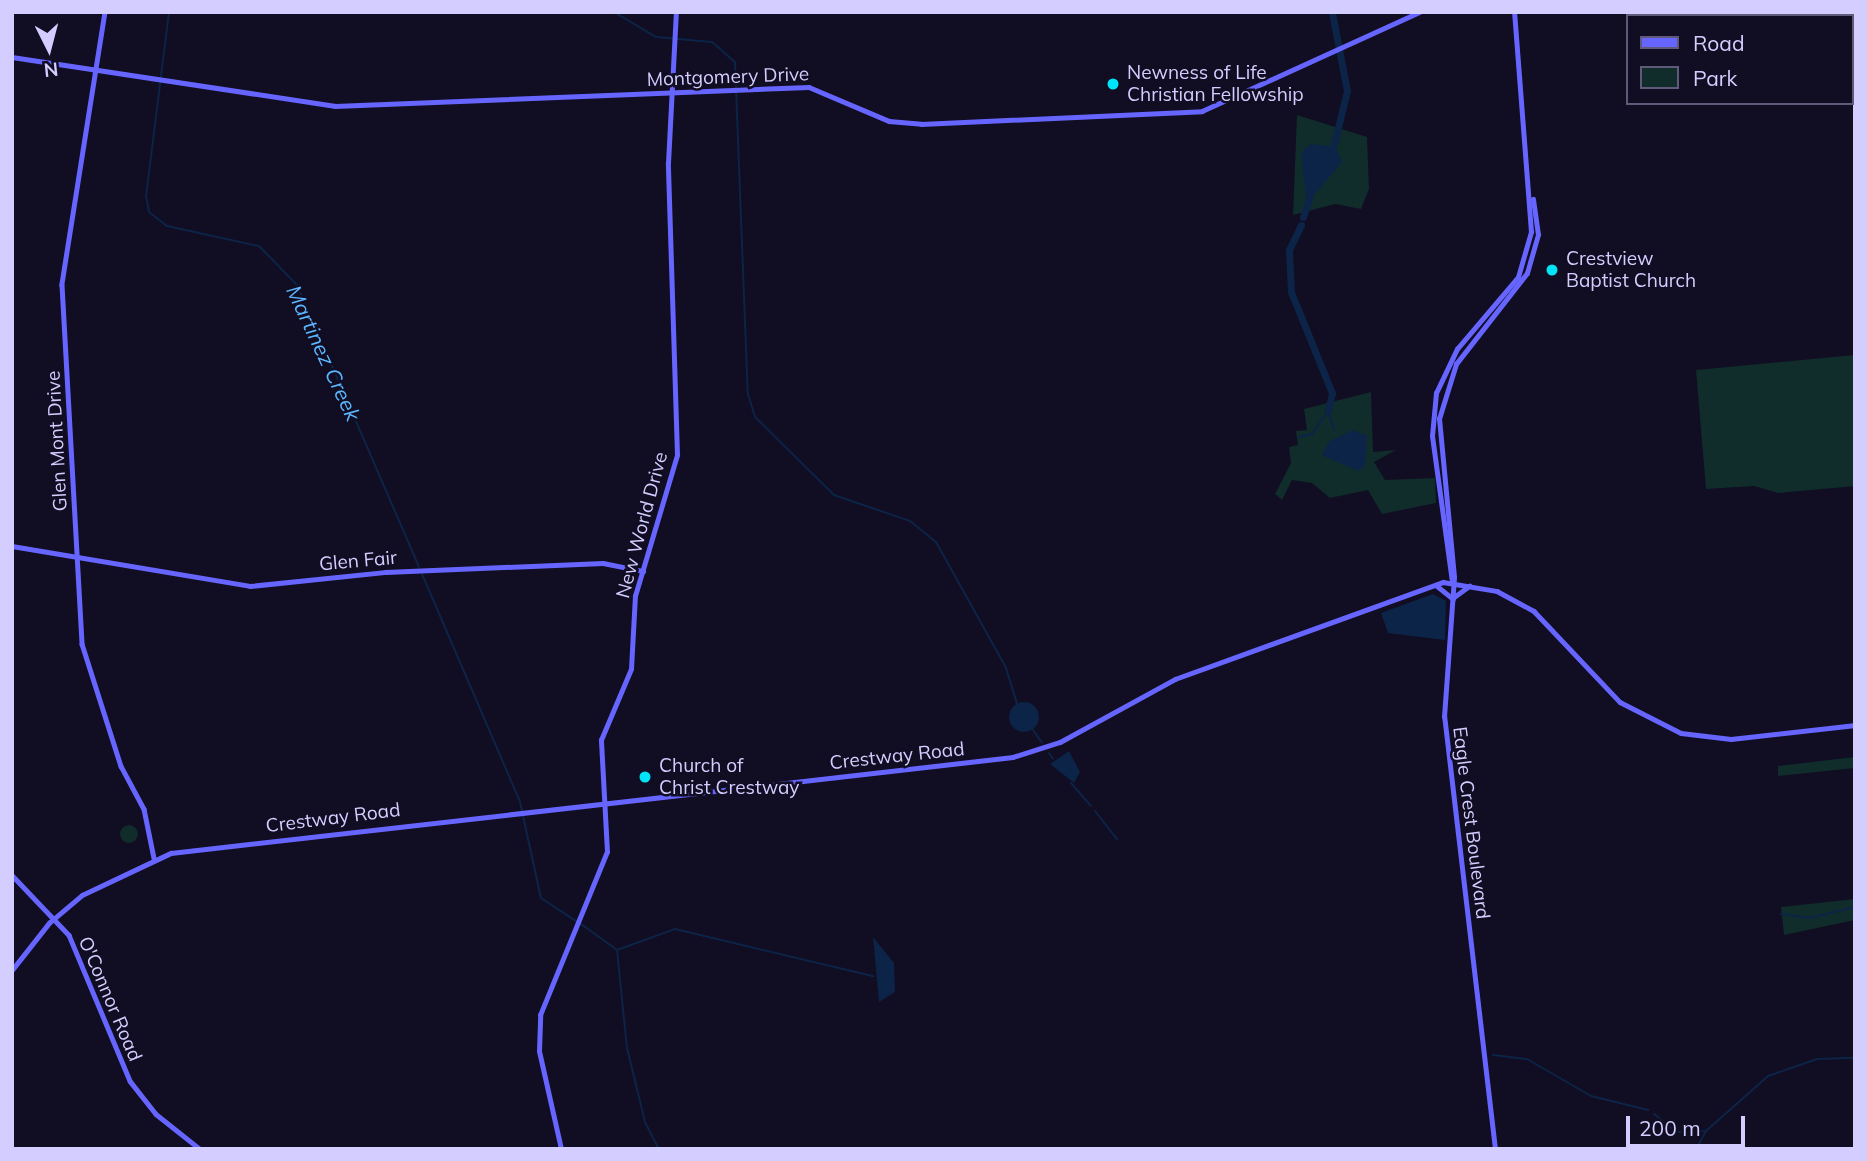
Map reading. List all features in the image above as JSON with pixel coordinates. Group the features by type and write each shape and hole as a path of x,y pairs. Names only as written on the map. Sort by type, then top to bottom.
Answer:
{"main road":[{"name":"Glen Mont Drive","path":"104,12 62,289 85,667 121,766 144,808 153,858"},
{"name":"New World Drive","path":"561,1149 538,1027 607,852 601,740 631,668 643,571 674,476 679,438 668,163 676,12"},
{"name":"Montgomery Drive","path":"12,58 335,106 728,90 821,89 911,124 1177,113 1212,108 1419,12"},
{"name":"Eagle Crest Boulevard","path":"1452,582 1453,569 1439,433 1443,394 1462,354 1527,273 1538,235 1514,12"},
{"name":"Eagle Crest Boulevard","path":"1495,1149 1488,1068 1444,717 1454,599 1432,436 1436,393 1457,349 1518,277 1533,199"},
{"name":"Glen Fair","path":"12,546 250,586 549,565 615,564 643,571"},
{"path":"1447,562 1445,574 1431,585 1454,599 1473,585"},
{"path":"1453,569 1473,585 1547,620 1606,690 1657,724 1731,738 1855,725"},
{"name":"Crestway Road","path":"12,970 55,918 101,882 153,858 197,848 1030,753 1153,688 1431,585 1452,582 1473,585"},
{"path":"12,875 55,918"},
{"name":"O'Connor Road","path":"55,918 80,955 130,1081 156,1114 200,1149"}],"green space":[{"path":"1297,115 1367,137 1369,189 1361,209 1335,204 1293,215"},
{"path":"1855,355 1855,486 1778,493 1754,486 1706,489 1696,370"},
{"path":"1371,392 1373,452 1396,450 1374,462 1385,480 1435,478 1436,503 1382,514 1368,490 1330,498 1312,483 1292,480 1282,500 1275,494 1291,463 1289,447 1298,445 1296,431 1307,430 1304,409"},
{"path":"1855,757 1855,768 1778,776 1778,766"},
{"path":"129,825 135,828 138,834 135,840 129,843 123,840 120,834 123,828"},
{"path":"1855,899 1855,920 1784,935 1781,907"}],"water":[{"path":"1311,144 1335,147 1342,162 1307,203 1301,153"},
{"path":"1353,430 1367,436 1365,466 1358,471 1322,455 1330,441"},
{"path":"1433,594 1446,601 1445,640 1388,633 1381,613"},
{"path":"1024,702 1030,703 1038,711 1038,723 1030,731 1024,732 1018,731 1010,723 1009,717 1010,711 1018,703"},
{"path":"1069,751 1080,772 1074,783 1050,764"},
{"path":"873,937 894,963 895,992 879,1002"}],"waterway":[{"name":"Martinez Creek","path":"169,12 146,196 149,212 167,226 259,246 297,285 419,567"},
{"path":"614,12 656,37 712,42 735,62 748,394 755,417 834,495 910,521 936,542 1006,668 1018,707"},
{"path":"1331,156 1347,91 1332,12"},
{"path":"1303,217 1309,198"},
{"path":"1301,225 1289,250 1291,292 1332,393 1328,411"},
{"path":"1328,411 1334,430"},
{"path":"1299,437 1312,434 1328,411"},
{"name":"Martinez Creek","path":"422,574 520,802 541,898 576,921"},
{"path":"1031,727 1042,743"},
{"path":"1049,753 1053,759"},
{"path":"1071,783 1091,806"},
{"path":"1095,811 1117,839"},
{"path":"1781,914 1810,918 1855,907"},
{"name":"Martinez Creek","path":"581,924 617,950 627,1048 645,1122 659,1149"},
{"path":"617,950 675,929 873,976"},
{"path":"1493,1055 1527,1059 1591,1096 1648,1110"},
{"path":"1696,1149 1706,1131 1768,1076 1817,1059 1855,1058"},
{"path":"1654,1114 1676,1132 1706,1131"}],"place":[{"name":"Newness of Life Christian Fellowship","path":"1113,84"},
{"name":"Crestview Baptist Church","path":"1552,270"},
{"name":"Church of Christ Crestway","path":"645,777"}]}
